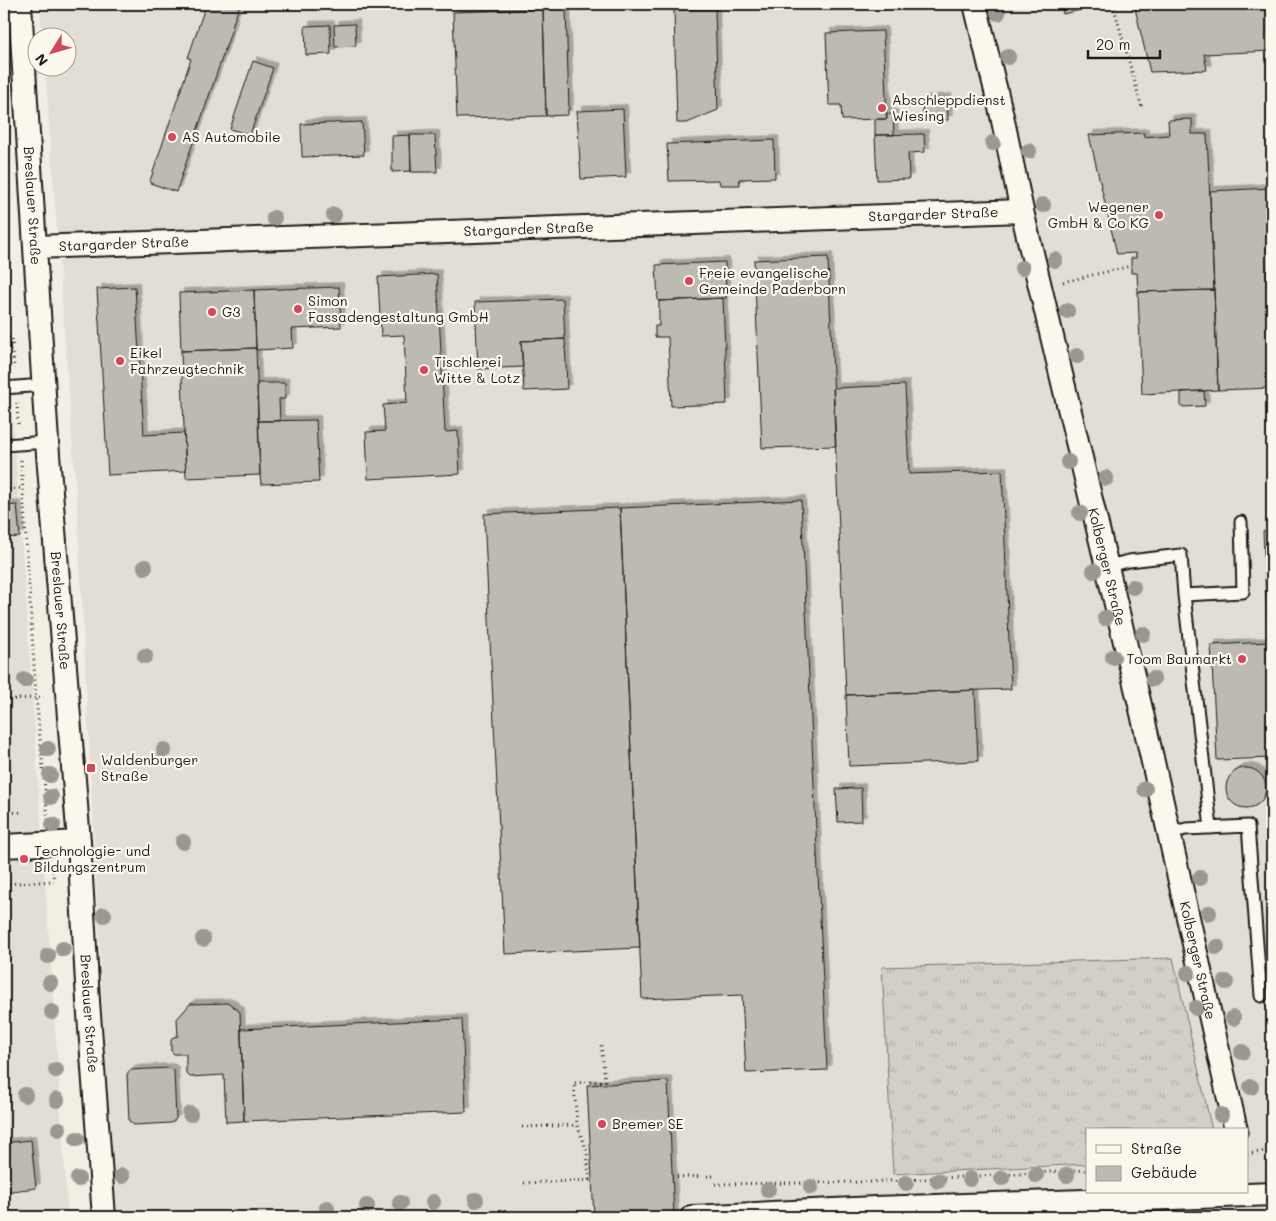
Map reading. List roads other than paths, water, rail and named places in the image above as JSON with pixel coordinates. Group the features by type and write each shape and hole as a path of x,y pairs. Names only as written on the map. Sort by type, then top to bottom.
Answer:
{"street":[{"name":"Breslauer Straße","path":"20,4 43,385 82,879 88,1001 104,1217"},
{"name":"Kolberger Straße","path":"975,4 1002,116 1022,211 1141,709 1236,1128"},
{"name":"Stargarder Straße","path":"35,247 1022,211"},
{"path":"4,846 79,842"},
{"path":"1249,1189 1272,1194"},
{"path":"692,1217 1151,1194"}],"lane":[{"path":"10,388 43,385"},
{"path":"4,445 47,442"},
{"path":"1184,595 1243,592 1241,522"},
{"path":"1107,566 1129,561 1181,555 1211,828"},
{"path":"1169,833 1186,829 1248,826 1261,996"}],"place":[{"name":"Abschleppdienst Wiesing","path":"882,108"},
{"name":"AS Automobile","path":"172,137"},
{"name":"Wegener GmbH & Co KG","path":"1159,215"},
{"name":"Freie evangelische Gemeinde Paderborn","path":"689,281"},
{"name":"Simon Fassadengestaltung GmbH","path":"298,309"},
{"name":"G3","path":"212,312"},
{"name":"Eikel Fahrzeugtechnik","path":"120,361"},
{"name":"Tischlerei Witte & Lotz","path":"424,370"},
{"name":"Toom Baumarkt","path":"1242,659"},
{"name":"Waldenburger Straße","path":"91,768"},
{"name":"Technologie- und Bildungszentrum","path":"24,859"},
{"name":"Bremer SE","path":"602,1124"}]}
